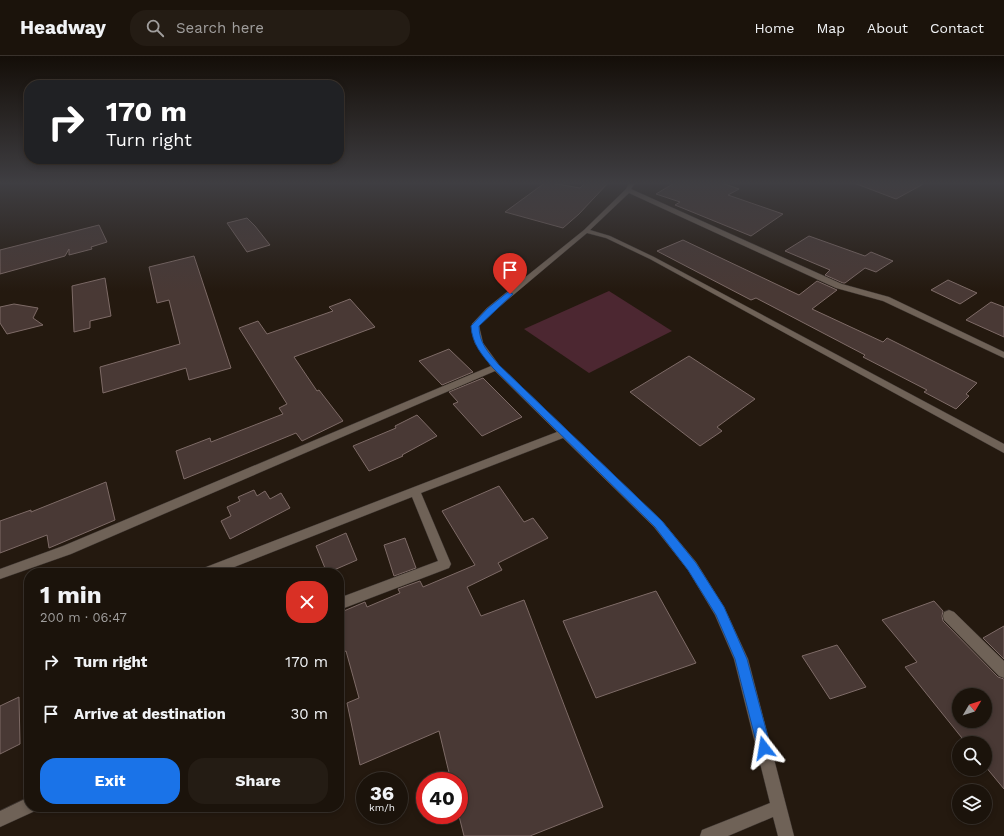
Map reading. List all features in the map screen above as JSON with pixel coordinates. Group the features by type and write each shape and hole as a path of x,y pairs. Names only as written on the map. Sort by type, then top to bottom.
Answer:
{"street":[{"path":"599,218 586,231 490,310 475,326 475,337 481,349 496,367 658,524 692,566 720,611 741,659 786,836"},
{"path":"690,218 839,286 886,299 1004,355"},
{"path":"586,231 608,238 652,258 1004,449"},
{"path":"0,574 66,550 496,367"},
{"path":"218,568 565,433"},
{"path":"344,602 445,564 415,491"},
{"path":"949,616 1004,671"},
{"path":"0,819 24,807"},
{"path":"708,836 779,807"}],"shaded area":[{"path":"609,291 672,331 589,373 524,329"}],"building":[{"path":"247,218 270,245 247,252 227,223"},
{"path":"528,218 574,218 563,228"},
{"path":"708,218 777,218 751,236"},
{"path":"99,225 107,242 91,247 92,249 69,255 69,249 65,256 0,274 0,250"},
{"path":"809,236 865,256 871,252 893,261 876,272 865,268 843,283 825,275 830,270 785,251"},
{"path":"683,240 799,295 817,281 837,290 812,309 883,342 887,338 977,383 966,394 969,396 956,409 924,392 927,390 863,357 865,355 756,298 751,300 657,251"},
{"path":"194,256 231,368 189,380 186,368 103,393 100,367 180,344 169,300 157,303 149,267"},
{"path":"105,278 111,316 90,321 90,328 74,332 72,286"},
{"path":"948,280 977,293 960,304 931,290"},
{"path":"350,299 375,327 294,357 317,391 319,390 343,421 302,441 296,433 184,479 176,451 210,438 211,442 283,414 279,408 287,404 239,328 258,321 267,334 333,311 329,307"},
{"path":"991,302 1004,307 1004,337 966,320"},
{"path":"14,304 38,308 33,318 43,325 7,334 0,323 0,307"},
{"path":"449,349 473,372 442,385 419,361"},
{"path":"689,356 755,399 717,427 722,431 700,446 630,392"},
{"path":"483,378 522,417 482,436 453,404 458,402 449,392"},
{"path":"417,415 437,436 402,455 403,456 369,471 353,446 396,428 395,426"},
{"path":"106,482 115,520 49,548 47,535 0,553 0,521 31,510 31,512"},
{"path":"499,486 524,522 533,518 548,538 498,563 502,570 467,587 481,616 524,600 603,807 530,836 464,836 461,824 468,824 468,772 449,772 439,731 360,765 347,703 359,698 346,651 344,652 344,611 365,602 367,607 400,593 398,589 420,581 423,587 475,565 442,511"},
{"path":"254,490 257,496 265,491 270,499 281,493 290,508 230,539 221,521 231,516 227,507 240,501 238,497"},
{"path":"346,533 357,560 339,568 325,568 316,546"},
{"path":"405,538 416,568 394,576 384,545"},
{"path":"656,591 696,663 596,698 563,621"},
{"path":"934,601 943,611 943,621 998,677 1004,679 1004,789 992,774 992,736 960,736 954,728 992,728 992,688 952,688 952,726 905,667 917,662 882,620"},
{"path":"1004,626 1004,659 983,638"},
{"path":"837,645 866,687 830,699 802,656"},
{"path":"19,697 20,744 0,754 0,706"}],"route":[{"path":"510,294 490,310 475,326 475,337 481,349 496,367 658,524 692,566 720,611 741,659 764,748"}]}
